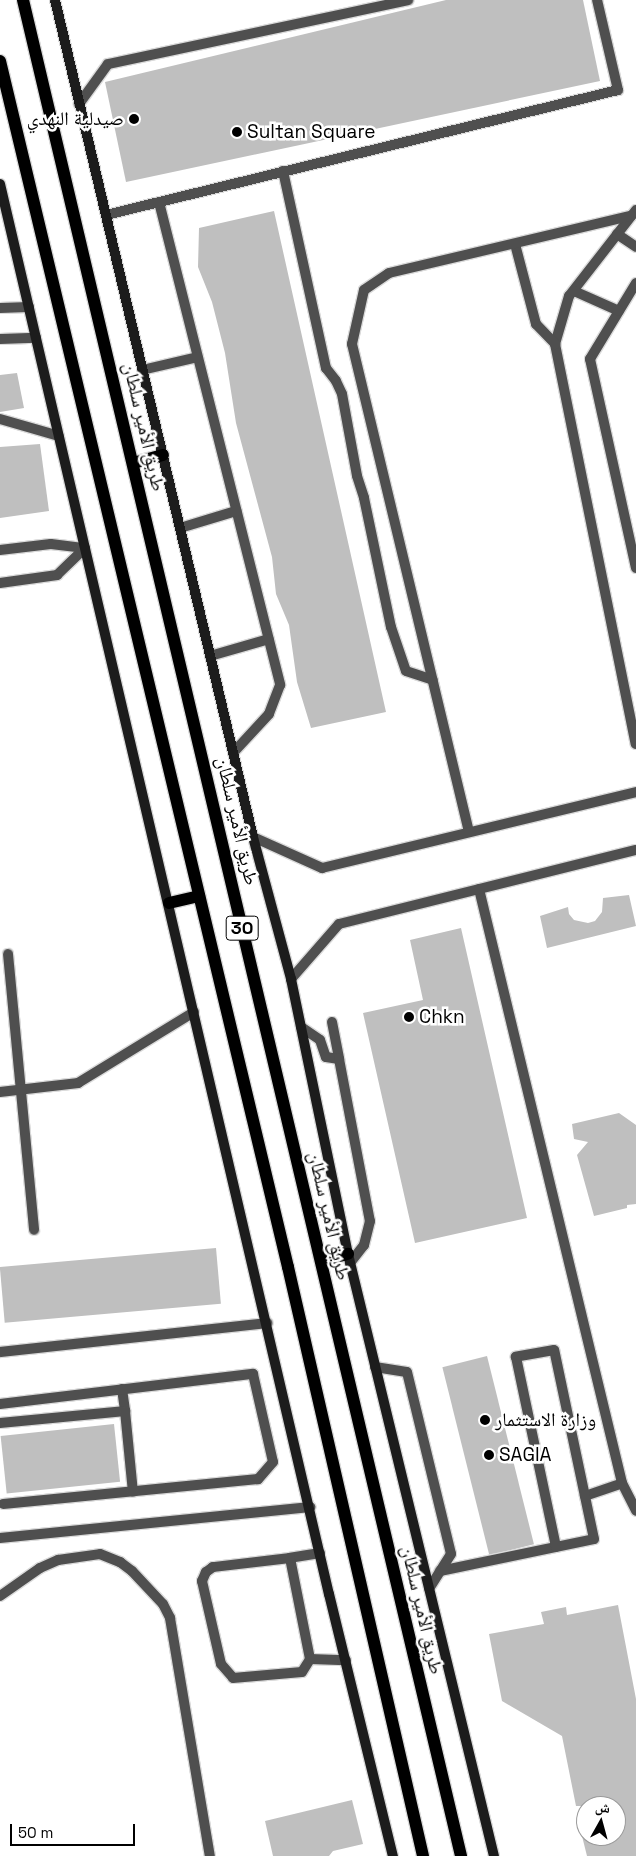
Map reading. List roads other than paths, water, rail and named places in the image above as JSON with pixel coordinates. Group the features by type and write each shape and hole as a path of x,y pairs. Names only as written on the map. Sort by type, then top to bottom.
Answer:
{"main road":[{"name":"طريق الأمير سلطان","path":"23,0 461,1856"},
{"path":"55,0 253,837 292,979 349,1259 494,1856"},
{"name":"30","path":"0,61 290,1276 423,1856"},
{"path":"0,184 320,1553 393,1856"},
{"path":"133,463 163,455"},
{"path":"169,903 199,896"},
{"path":"321,1261 349,1259"}],"street":[{"path":"79,104 108,64 408,0"},
{"path":"106,215 618,90 597,0"},
{"path":"283,171 326,368 336,380 342,394 357,476 364,498 391,627 406,670 410,674 433,680"},
{"path":"159,202 280,685 268,714 233,753"},
{"path":"469,832 352,344 364,290 389,274 633,213"},
{"path":"633,213 569,296 555,344 636,744"},
{"path":"617,234 636,247"},
{"path":"515,244 536,324 555,344"},
{"path":"636,283 590,359 636,568"},
{"path":"574,291 620,311"},
{"path":"0,308 29,307"},
{"path":"0,339 36,338"},
{"path":"142,370 198,357"},
{"path":"0,419 59,436"},
{"path":"180,528 236,510"},
{"path":"0,550 51,544 85,548"},
{"path":"0,583 57,575 85,548"},
{"path":"210,656 269,640"},
{"path":"253,837 322,868 636,792"},
{"path":"292,979 339,924 636,850"},
{"path":"479,889 622,1484 636,1511"},
{"path":"8,954 34,1230"},
{"path":"0,1092 78,1084 194,1012"},
{"path":"332,1022 370,1221 364,1245 349,1259"},
{"path":"301,1026 320,1040 326,1057 339,1059"},
{"path":"0,1352 267,1323"},
{"path":"440,1571 556,1547 594,1539 554,1350 516,1357 556,1547"},
{"path":"375,1367 407,1372 452,1554 429,1589"},
{"path":"0,1404 253,1374 274,1462 258,1479 3,1504"},
{"path":"122,1389 126,1411 133,1492"},
{"path":"0,1423 126,1411"},
{"path":"585,1496 622,1484"},
{"path":"0,1538 310,1507"},
{"path":"290,1558 310,1659 302,1672 234,1678 221,1664 202,1581 206,1572 213,1567 320,1553"},
{"path":"0,1596 40,1568 58,1560 100,1554 126,1567 149,1587 163,1604 170,1618 210,1856"},
{"path":"310,1659 346,1660"}],"place":[{"name":"صيدلية النهدي","path":"134,119"},
{"name":"Sultan Square","path":"237,132"},
{"name":"Chkn","path":"409,1017"},
{"name":"وزارة الاستثمار","path":"485,1420"},
{"name":"SAGIA","path":"489,1455"}]}
